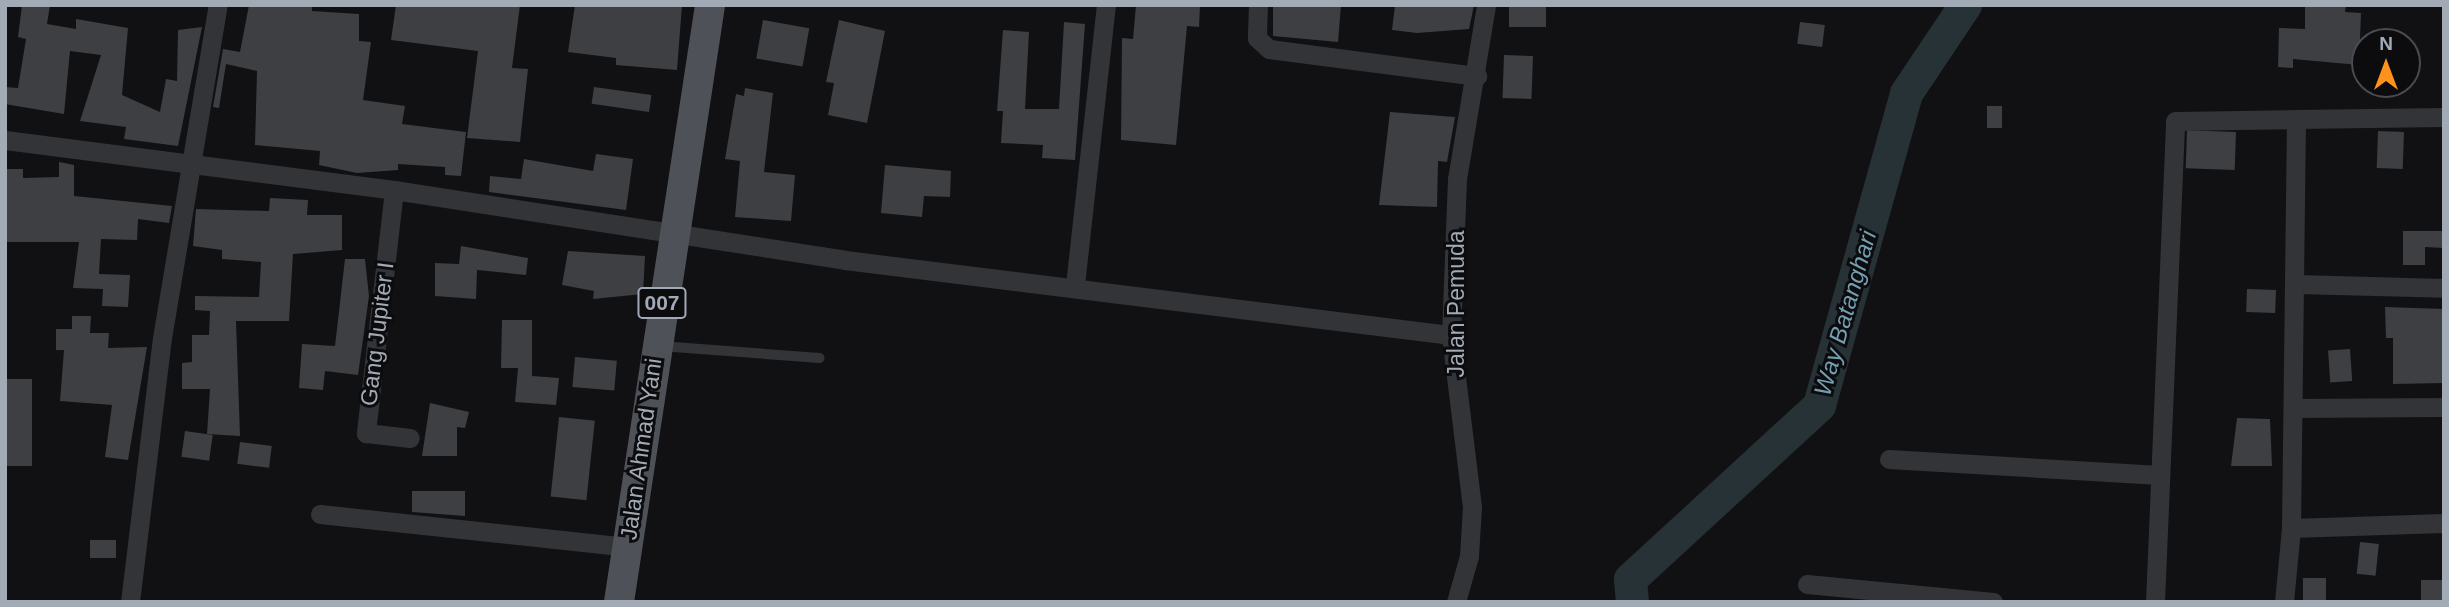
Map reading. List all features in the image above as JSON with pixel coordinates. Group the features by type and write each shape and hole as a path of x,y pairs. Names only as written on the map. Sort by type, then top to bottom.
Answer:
{"main road":[{"name":"Jalan Ahmad Yani","path":"619,602 673,233 710,5"}],"street":[{"path":"130,602 190,162 218,5"},
{"path":"1075,285 1106,5"},
{"path":"1258,5 1257,38 1269,49 1477,76"},
{"name":"Jalan Pemuda","path":"1456,602 1472,508 1451,335 1457,178 1477,76 1486,5"},
{"path":"2155,602 2156,475 2167,382 2175,121 2444,117"},
{"path":"2284,602 2291,528 2296,119"},
{"path":"5,140 190,162 673,233 1451,335"},
{"name":"Gang Jupiter I","path":"394,190 366,433 410,438"},
{"path":"2296,284 2444,288"},
{"path":"2293,408 2444,407"},
{"path":"1889,459 2156,475"},
{"path":"320,514 627,547"},
{"path":"2291,528 2444,523"},
{"path":"1807,583 1993,602"}],"lane":[{"path":"656,346 820,358"}],"building":[{"path":"22,5 50,5 47,24 76,29 76,19 128,28 122,95 160,112 166,79 177,81 178,30 202,27 178,146 124,139 126,127 80,121 101,55 70,51 64,114 5,104 5,87 18,88 26,39 18,37"},
{"path":"249,5 312,5 312,11 359,14 359,41 371,42 363,100 405,106 402,124 466,132 461,176 445,175 445,167 398,164 398,170 357,173 319,165 320,151 255,145 257,71 226,64 219,108 213,107 223,49 240,52"},
{"path":"396,5 520,5 512,68 528,69 520,142 467,138 478,51 391,40"},
{"path":"575,5 682,5 677,70 616,65 616,58 568,52"},
{"path":"1136,5 1200,5 1199,27 1187,26 1176,145 1121,140 1122,38 1133,39"},
{"path":"1273,5 1341,5 1338,42 1273,36"},
{"path":"1395,5 1474,5 1469,29 1417,33 1392,30"},
{"path":"1509,5 1546,5 1546,27 1509,27"},
{"path":"2305,5 2346,5 2345,12 2361,13 2360,28 2351,28 2351,64 2293,59 2293,68 2278,67 2279,28 2305,29"},
{"path":"763,20 809,28 803,67 756,58"},
{"path":"839,20 885,31 867,123 828,115 834,83 826,82"},
{"path":"1064,22 1085,24 1075,160 1042,158 1043,145 1001,143 1003,111 997,111 1003,30 1029,32 1025,109 1059,109"},
{"path":"1800,22 1825,25 1822,47 1797,44"},
{"path":"1504,55 1533,56 1531,99 1502,98"},
{"path":"594,87 651,95 649,112 592,104"},
{"path":"745,88 773,93 764,172 795,175 791,221 735,217 740,161 725,159 736,94 744,96"},
{"path":"1987,106 2002,106 2002,128 1987,128"},
{"path":"1390,112 1455,117 1447,162 1438,161 1437,207 1379,205"},
{"path":"2187,130 2236,132 2235,170 2186,168"},
{"path":"2378,131 2404,132 2403,169 2377,168"},
{"path":"596,154 633,159 626,210 489,192 490,176 521,179 524,159 593,171"},
{"path":"59,162 74,165 74,196 172,206 169,223 138,219 137,240 101,239 99,274 130,275 128,307 102,306 103,289 73,288 79,242 5,242 6,169 23,169 23,178 59,177"},
{"path":"885,165 951,171 950,197 924,196 922,217 881,213"},
{"path":"270,198 308,200 307,215 342,215 342,250 293,254 289,321 236,321 240,436 207,434 210,389 182,389 182,363 192,362 192,335 209,335 210,311 195,310 195,296 259,297 261,262 222,259 222,250 193,246 196,209 269,211"},
{"path":"2403,231 2444,231 2444,248 2425,247 2425,265 2403,265"},
{"path":"461,246 528,258 526,275 477,270 476,299 435,296 435,263 459,264"},
{"path":"568,251 645,256 643,294 593,299 594,291 562,285"},
{"path":"345,259 365,259 369,296 358,375 325,371 323,390 299,388 302,344 335,346"},
{"path":"2247,289 2276,290 2275,313 2246,312"},
{"path":"2385,307 2444,309 2444,383 2393,384 2393,338 2386,338"},
{"path":"72,316 91,316 90,333 109,333 108,348 147,347 128,460 105,457 112,405 60,401 64,350 56,350 56,329 72,329"},
{"path":"502,320 532,320 532,376 559,378 556,405 515,402 518,368 501,368"},
{"path":"2350,349 2352,381 2330,382 2328,351"},
{"path":"575,357 617,361 614,391 572,387"},
{"path":"5,379 32,379 32,466 5,466"},
{"path":"430,403 469,412 465,428 457,427 457,456 422,456"},
{"path":"559,417 595,421 586,500 551,497"},
{"path":"2237,418 2270,419 2272,466 2231,466"},
{"path":"185,431 213,435 209,461 181,457"},
{"path":"240,442 272,446 269,468 237,464"},
{"path":"412,491 465,491 465,516 412,512"},
{"path":"90,540 116,540 116,558 90,558"},
{"path":"2360,542 2379,544 2376,576 2357,574"},
{"path":"2303,578 2326,578 2326,602 2303,602"},
{"path":"2421,580 2444,580 2444,602 2421,602"}],"waterway":[{"name":"Way Batanghari","path":"1632,602 1630,579 1819,405 1906,93 1965,5"}]}
